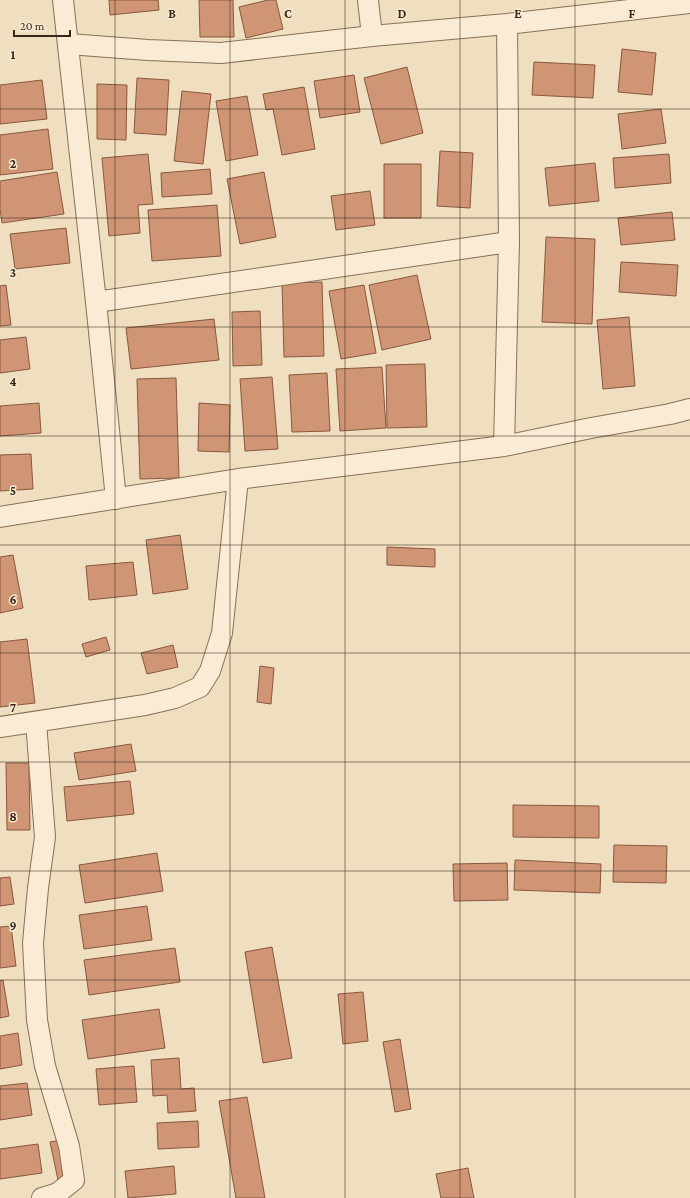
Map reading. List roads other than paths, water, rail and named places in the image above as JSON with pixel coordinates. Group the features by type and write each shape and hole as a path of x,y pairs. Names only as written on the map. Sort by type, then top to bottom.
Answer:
{"street":[{"path":"62,0 96,302 116,499"},
{"path":"368,0 372,36"},
{"path":"68,44 148,50 221,53 372,36 507,24 690,3"},
{"path":"504,446 509,242 507,24"},
{"path":"96,302 509,242"},
{"path":"0,517 238,479 504,446 690,409"},
{"path":"0,727 145,705 175,698 200,687 210,671 222,633 238,479"},
{"path":"36,722 45,837 38,888 33,943 37,1020 45,1066 69,1146 74,1180 58,1193 42,1198"}]}
